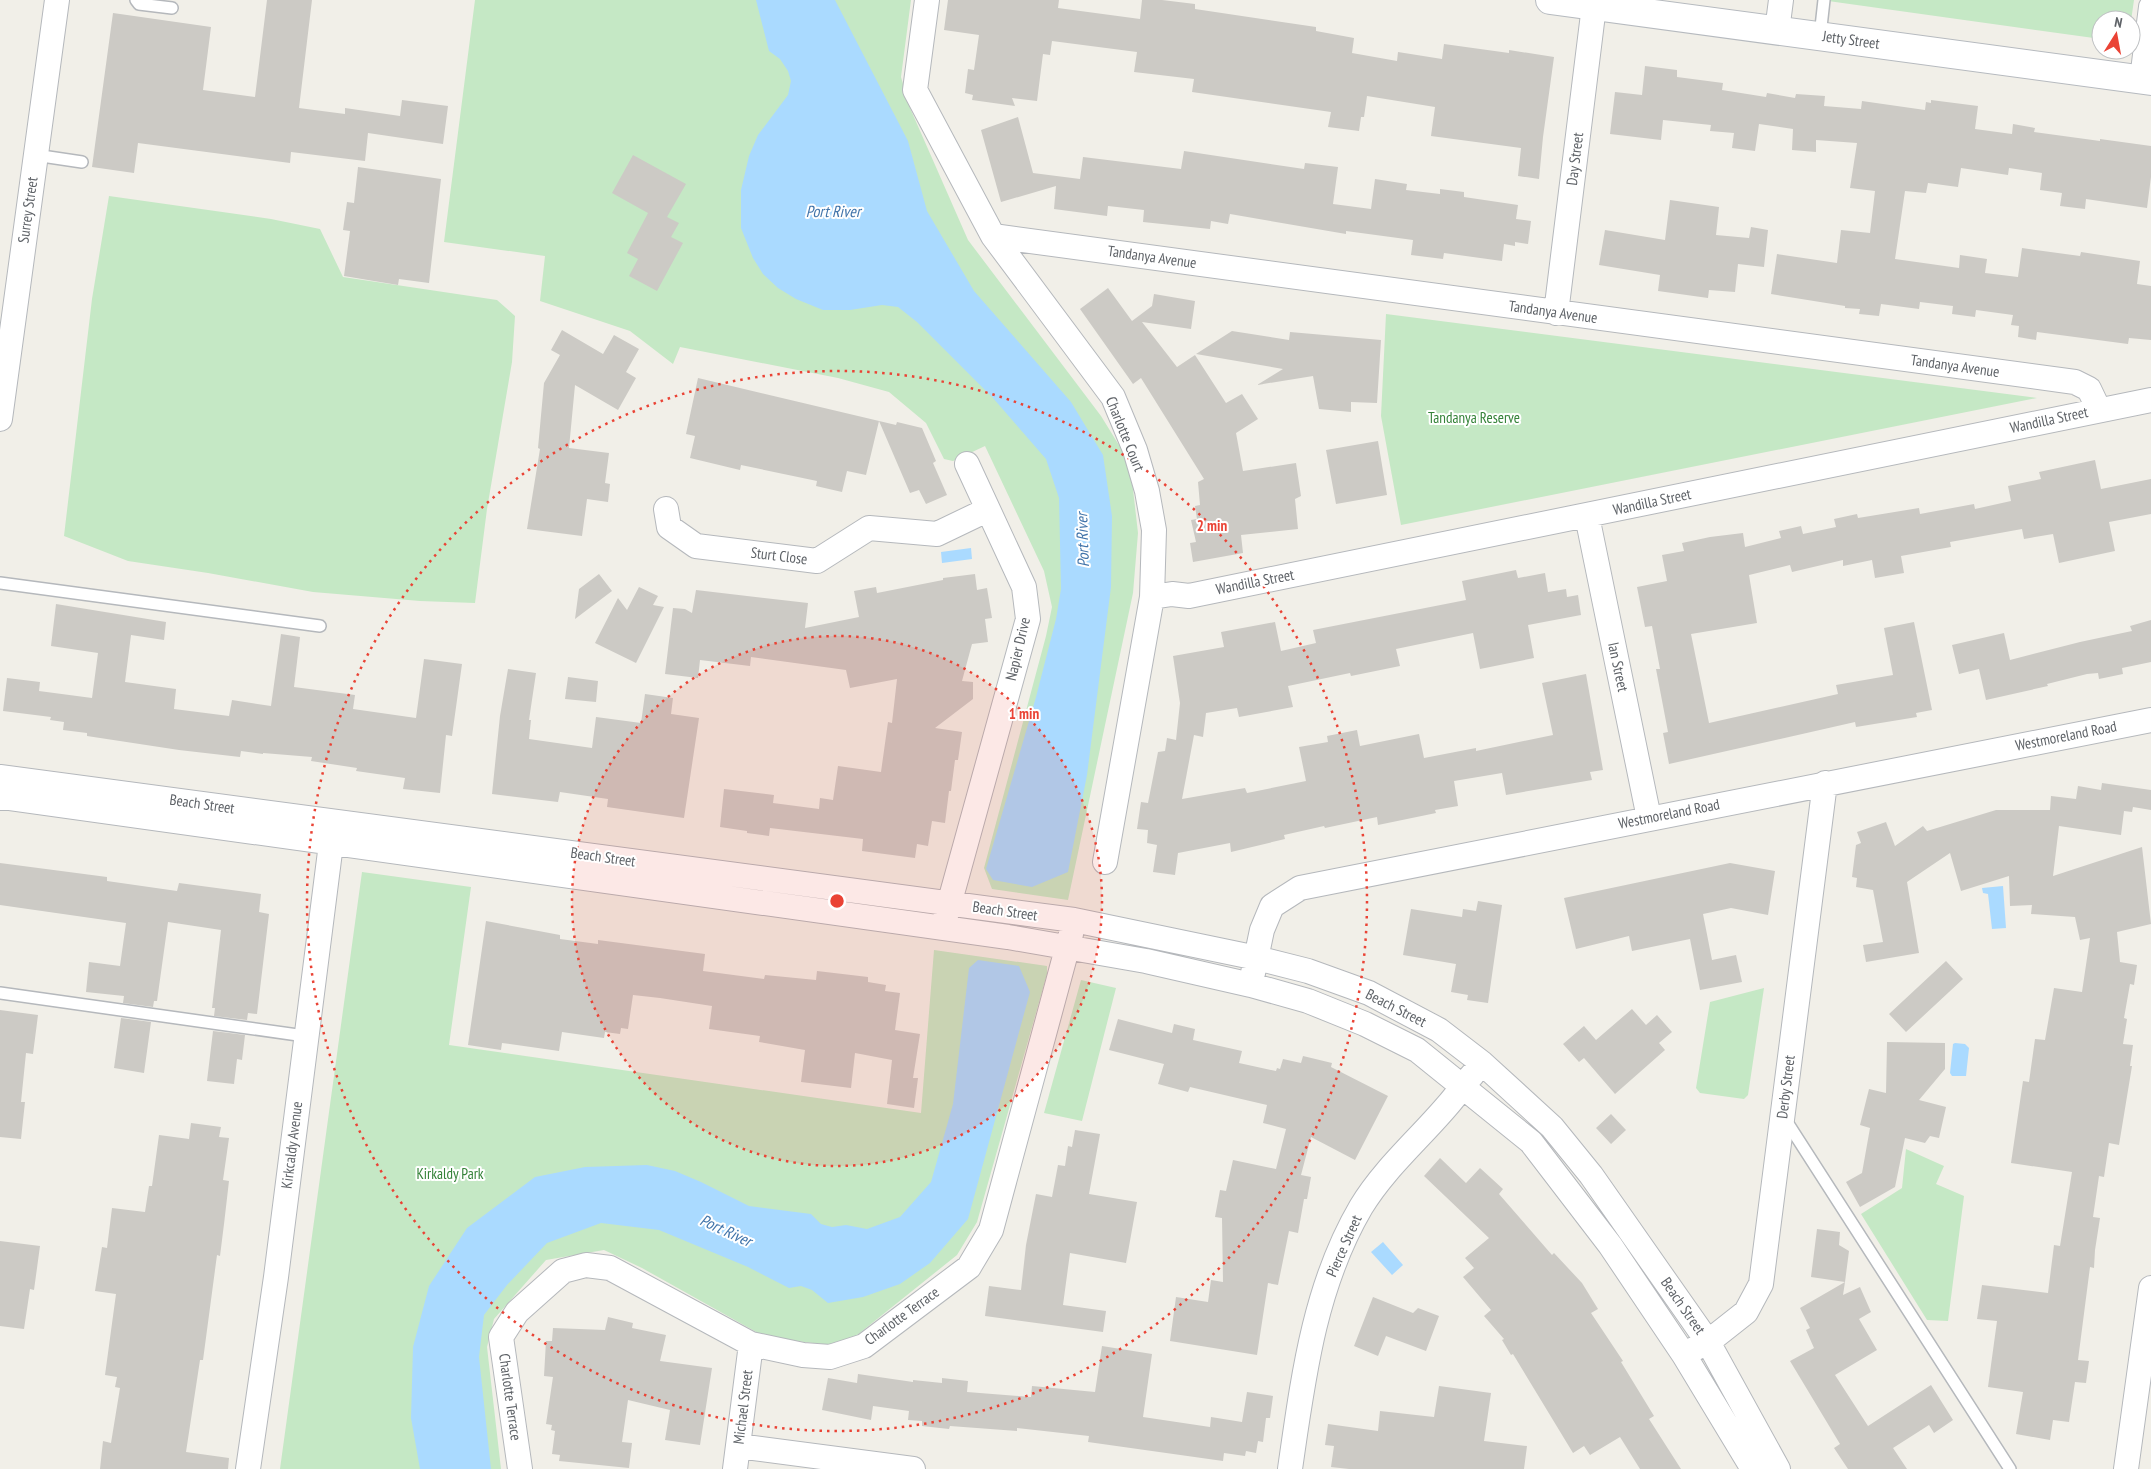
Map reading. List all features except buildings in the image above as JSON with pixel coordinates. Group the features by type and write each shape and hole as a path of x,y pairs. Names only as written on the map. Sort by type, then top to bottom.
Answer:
{"street":[{"name":"Surrey Street","path":"0,419 57,0"},
{"name":"Charlotte Court","path":"927,0 915,90 994,236 1113,397 1135,450 1148,499 1154,530 1152,597 1105,862"},
{"name":"Jetty Street","path":"1550,0 2146,80"},
{"path":"1777,30 1781,0"},
{"name":"Day Street","path":"1556,313 1594,6"},
{"path":"2146,80 2151,7"},
{"name":"Tandanya Avenue","path":"994,236 2076,382 2089,388 2099,410"},
{"name":"Wandilla Street","path":"1152,597 1172,594 1189,596 2151,400"},
{"name":"Napier Drive","path":"943,928 948,903 1028,619 1024,587 967,464"},
{"name":"Sturt Close","path":"666,509 670,527 696,546 817,561 869,528 937,534 987,510"},
{"name":"Ian Street","path":"1587,516 1649,818"},
{"name":"Westmoreland Road","path":"1251,984 1262,930 1272,906 1300,888 2151,720"},
{"name":"Beach Street","path":"0,777 332,832 1146,961 1251,984 1308,1001 1365,1024 1417,1050 1531,1142 1610,1245 1684,1355 1753,1469"},
{"name":"Derby Street","path":"1684,1355 1708,1342 1746,1312 1761,1284 1825,783"},
{"name":"Beach Street","path":"0,798 332,832 948,903 1074,920 1257,958 1308,971 1369,993 1439,1030 1482,1063 1552,1127 1592,1174 1708,1342 1778,1469"},
{"name":"Kirkcaldy Avenue","path":"248,1469 276,1277 332,832"},
{"name":"Charlotte Terrace","path":"520,1469 501,1337 517,1312 563,1270 586,1265 610,1268 751,1344 830,1357 864,1346 969,1268 992,1230 1074,920"},
{"name":"Pierce Street","path":"1290,1469 1306,1362 1319,1307 1340,1249 1361,1207 1389,1168 1482,1063"},
{"path":"2126,1469 2151,1288"},
{"name":"Michael Street","path":"735,1469 751,1344"},
{"path":"738,1446 913,1469"}],"lane":[{"path":"136,0 139,4 172,8"},
{"path":"1820,36 1824,0"},
{"path":"35,155 82,162"},
{"path":"0,583 320,626"},
{"path":"0,993 305,1036"},
{"path":"1783,1116 2010,1469"}],"green space":[{"path":"475,0 911,0 901,77 910,108 968,240 1101,416 1130,463 1138,533 1133,593 1068,900 992,889 984,868 1046,636 1052,607 1044,571 985,446 953,461 944,459 926,423 889,392 838,378 680,347 673,364 630,331 540,301 545,256 444,242"},
{"path":"1821,0 2134,0 2133,10 2091,10 2091,38"},
{"path":"109,196 271,219 320,229 343,277 497,300 515,316 512,362 487,509 475,603 420,601 313,592 128,561 64,536 92,299"},
{"name":"Tandanya Reserve","path":"1386,314 2037,398 1401,525 1381,416"},
{"name":"Kirkaldy Park","path":"362,872 471,887 449,1045 921,1113 934,950 1047,966 1047,974 977,1222 957,1255 856,1336 832,1345 795,1341 758,1333 642,1268 604,1250 546,1260 494,1319 487,1347 501,1469 280,1469"},
{"path":"1081,980 1116,988 1082,1121 1044,1113"},
{"path":"1764,988 1748,1095 1744,1099 1700,1093 1696,1088 1710,1002"},
{"path":"1906,1149 1944,1166 1936,1184 1964,1196 1948,1321 1927,1320 1861,1214 1902,1188"}],"water":[{"name":"Port River","path":"756,0 835,0 908,141 927,211 974,291 1071,402 1103,455 1112,516 1111,587 1087,775 1068,872 1032,887 993,880 986,869 1036,697 1056,619 1061,589 1059,498 1046,459 993,398 917,322 898,307 882,305 850,310 823,310 796,299 778,288 763,274 753,258 741,228 741,190 749,156 758,135 788,95 791,81 788,71 780,59 769,51"},
{"path":"971,548 972,559 942,563 941,552"},
{"path":"2003,886 2006,928 1992,929 1988,894 1983,893 1982,888"},
{"name":"Port River","path":"978,960 1019,966 1030,992 968,1219 930,1263 900,1284 863,1297 828,1303 812,1290 801,1286 789,1288 748,1267 659,1230 601,1223 547,1243 507,1285 484,1315 479,1357 491,1469 420,1469 411,1418 413,1347 429,1286 467,1228 535,1177 585,1167 647,1165 675,1171 749,1206 811,1214 821,1224 832,1227 846,1225 867,1229 900,1217 931,1182 953,1104 969,968"},
{"path":"1953,1044 1965,1044 1969,1048 1966,1076 1952,1076 1950,1073"},
{"path":"1383,1242 1403,1265 1392,1275 1371,1252"}]}
